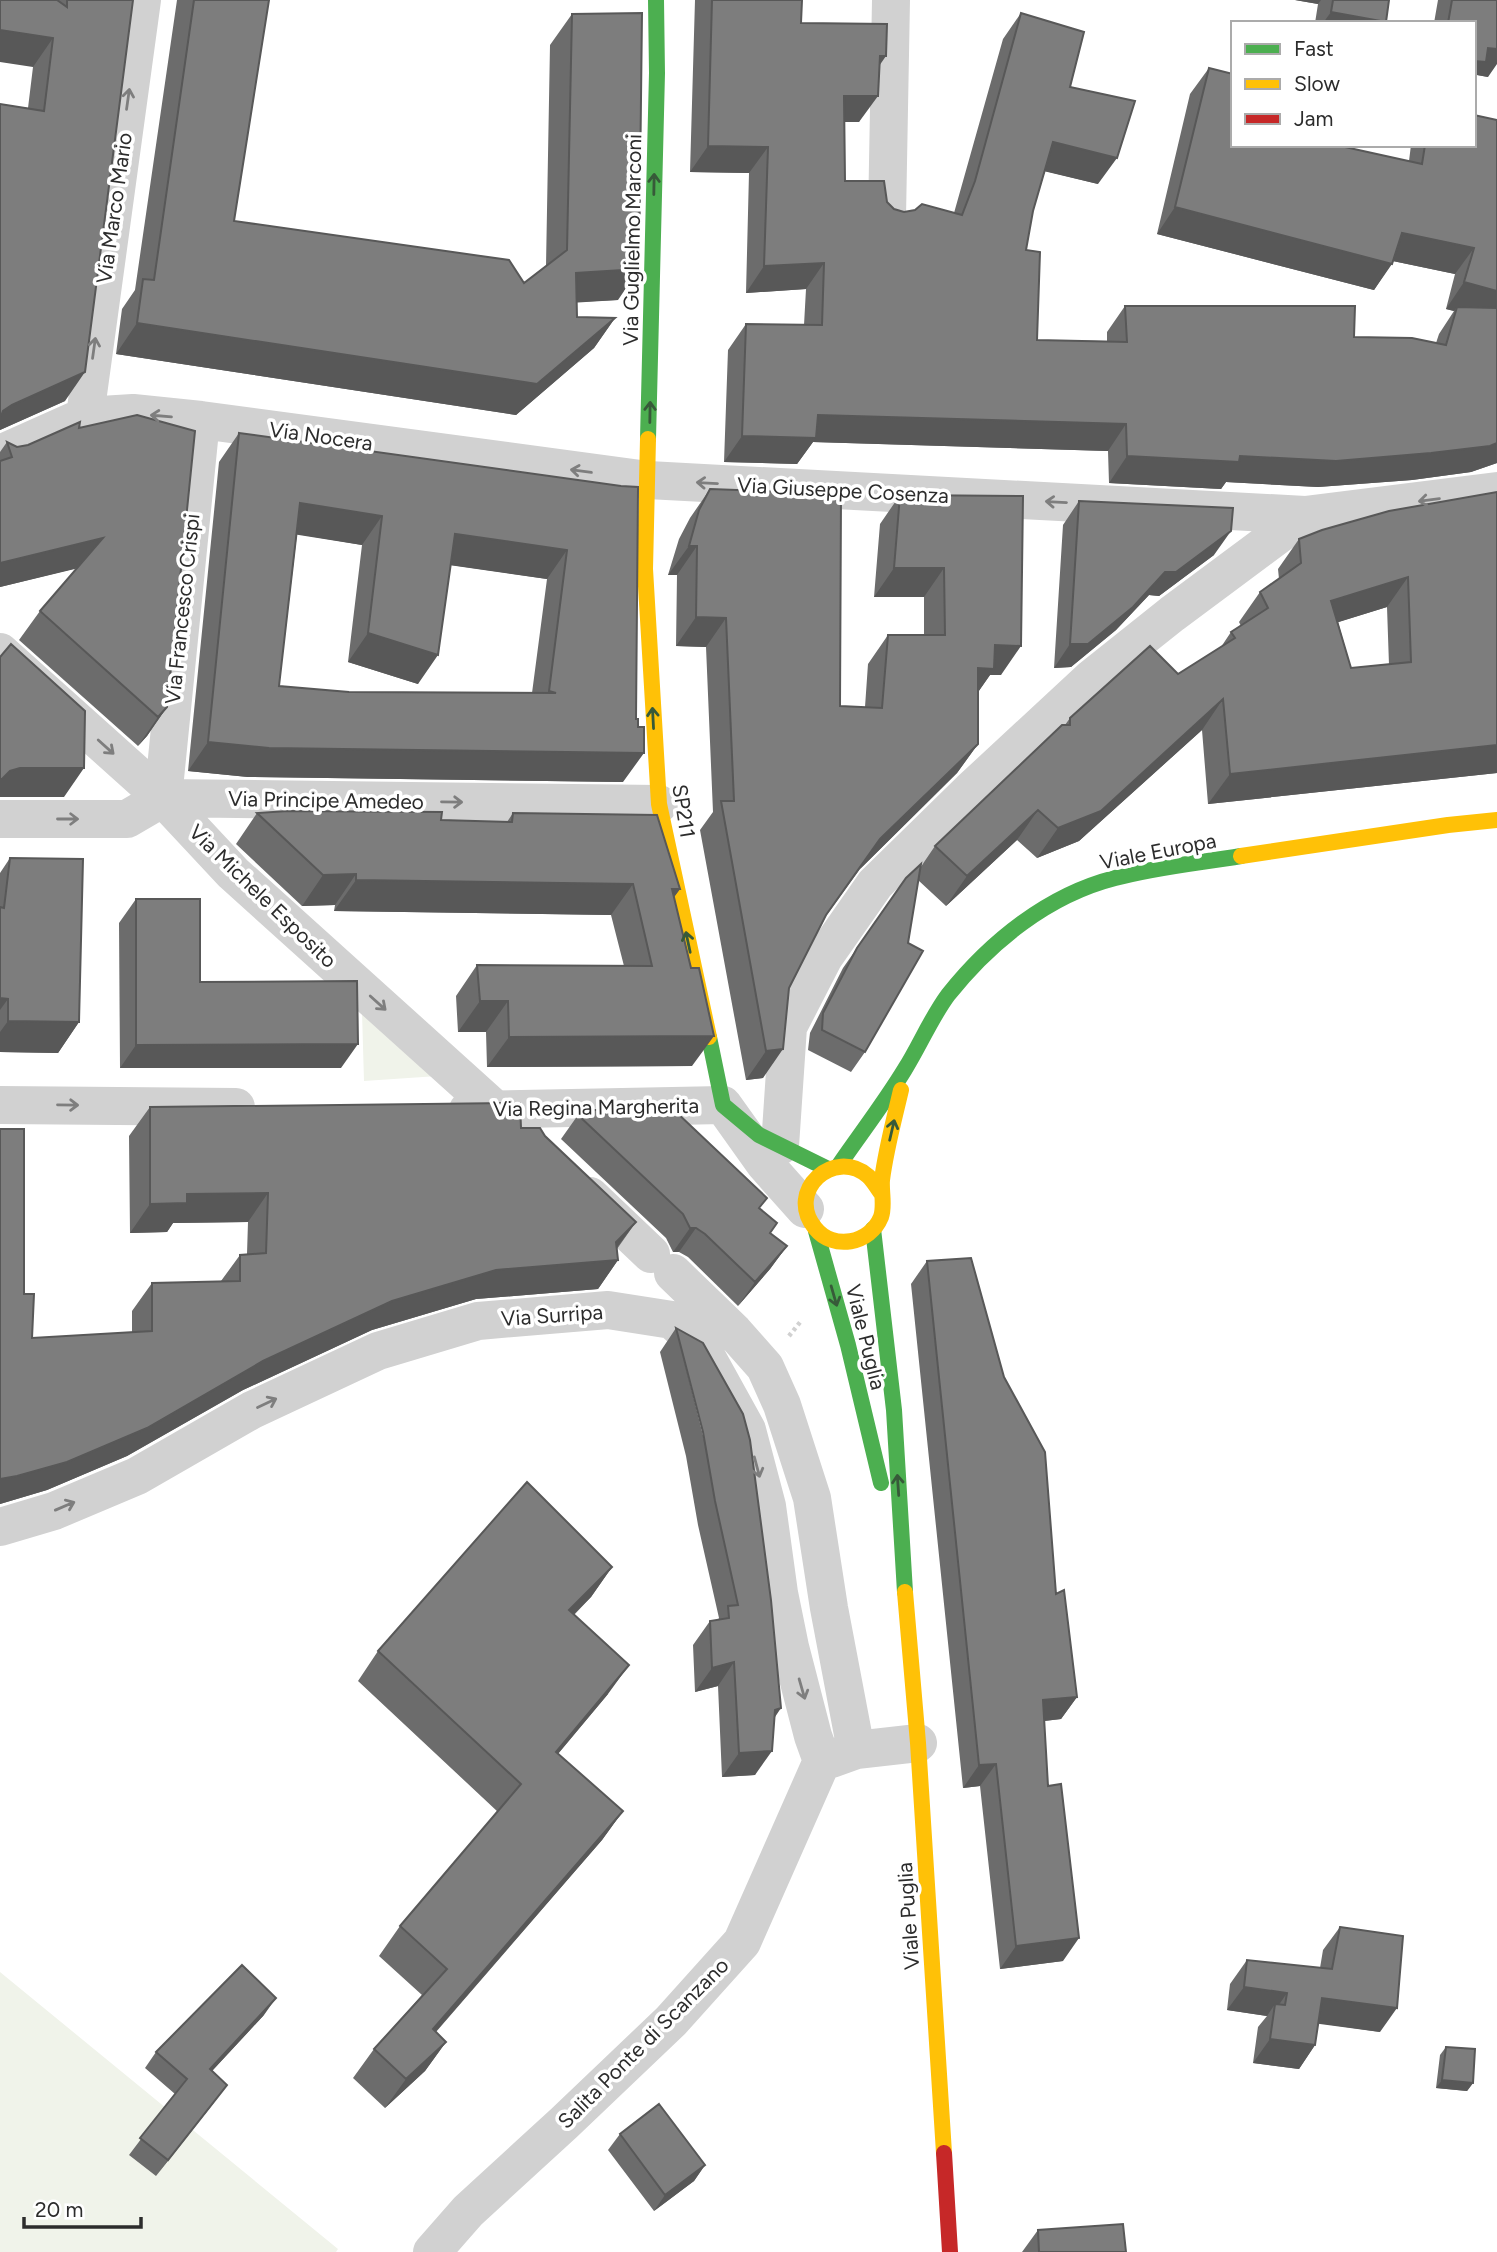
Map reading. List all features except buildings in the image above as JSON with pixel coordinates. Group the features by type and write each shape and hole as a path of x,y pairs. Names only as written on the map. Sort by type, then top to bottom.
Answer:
{"main road":[{"name":"Via Guglielmo Marconi","path":"648,480 657,73 656,0"},
{"name":"SP211","path":"648,480 645,569 659,804 723,1105"},
{"name":"Viale Europa","path":"906,1068 948,996 983,955 1019,925 1068,895 1114,878 1178,866 1497,820"},
{"path":"873,1229 863,1238 851,1242 826,1239 811,1220 805,1196 817,1176 833,1167 906,1068"},
{"name":"Viale Puglia","path":"906,1068 886,1154 881,1193 883,1206 873,1229 894,1410 950,2252"},
{"path":"723,1105 759,1135 780,1146 833,1167 853,1166 865,1172 875,1181 881,1193"},
{"name":"Viale Puglia","path":"811,1220 848,1345 904,1577"}],"street":[{"name":"Via Marco Mario","path":"85,416 142,0"},
{"path":"887,217 891,0"},
{"name":"Via Nocera","path":"0,454 85,416 133,413 201,419 648,480"},
{"name":"Via Francesco Crispi","path":"163,798 201,419"},
{"name":"Via Giuseppe Cosenza","path":"648,480 1305,515 1497,491"},
{"path":"780,1146 788,1027 824,957 875,884 1093,677 1305,515"},
{"name":"Via Michele Esposito","path":"0,652 163,798 233,873 496,1110"},
{"path":"0,819 127,819 163,798"},
{"name":"Via Principe Amedeo","path":"163,798 659,804"},
{"path":"0,1105 276,1108"},
{"name":"Via Regina Margherita","path":"427,1109 723,1105 765,1164 811,1220"},
{"path":"569,1177 734,1332 765,1367 782,1405 812,1499 830,1608 839,1756 918,1743"},
{"path":"640,1315 649,1293 649,1280 635,1260 657,1259"},
{"name":"Via Surripa","path":"0,1527 54,1511 137,1476 252,1410 378,1351 478,1321 608,1310 672,1320 700,1345 747,1430 767,1506 790,1647 813,1736 839,1756"},
{"name":"Salita Ponte di Scanzano","path":"432,2252 468,2211 671,2021 743,1942 839,1756"}],"shaded area":[{"path":"362,1012 438,1076 364,1081"},
{"path":"0,1972 338,2249 336,2252 0,2252"}],"traffic: fast":[{"path":"648,439 657,73 656,0"},
{"path":"839,1165 897,1081 948,995 982,957 1022,923 1067,896 1115,878 1241,856"},
{"path":"709,1037 723,1105 759,1135 828,1169"},
{"path":"873,1229 894,1410 905,1592"},
{"path":"816,1231 848,1345 881,1483"}],"traffic: slow":[{"path":"648,439 645,569 659,804 709,1037"},
{"path":"1241,856 1497,820"},
{"path":"881,1193 870,1178 855,1168 828,1170 818,1177 810,1188 806,1200 807,1214 815,1228 823,1235 841,1242 860,1238 876,1226 882,1213 884,1168 901,1090"},
{"path":"905,1592 918,1743 944,2153"}],"traffic: jam":[{"path":"944,2153 950,2252"}]}
